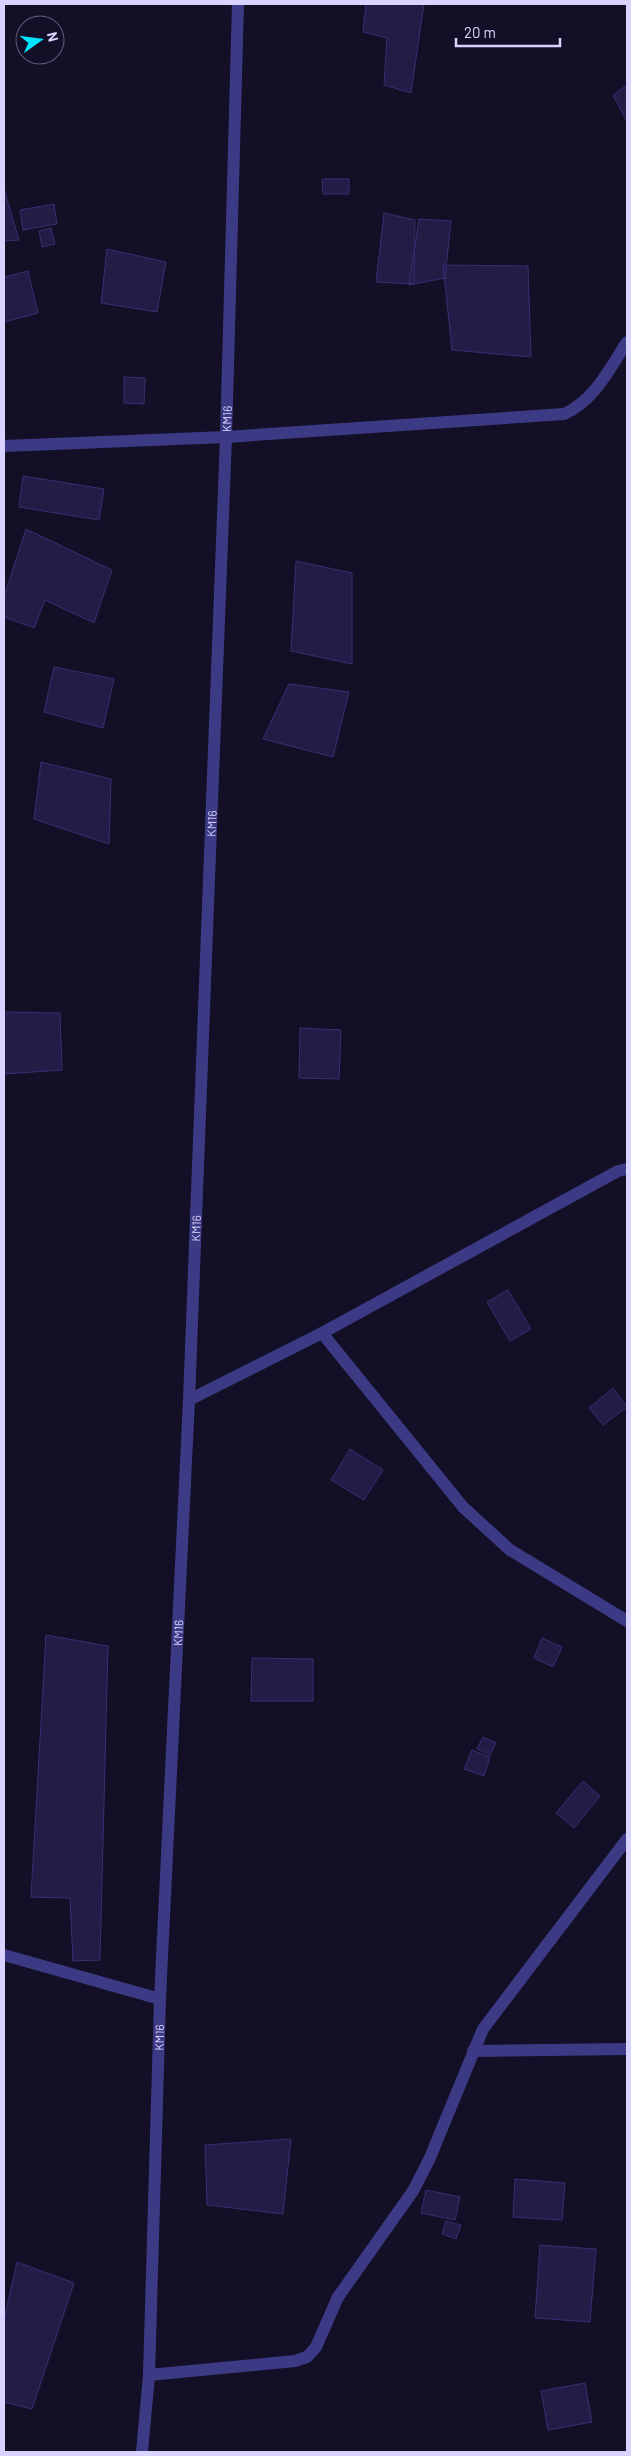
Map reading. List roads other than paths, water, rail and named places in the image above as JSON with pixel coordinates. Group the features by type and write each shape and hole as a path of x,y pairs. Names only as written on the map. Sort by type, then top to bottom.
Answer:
{"street":[{"name":"KM16","path":"142,2452 149,2375 160,1999 189,1400 226,437 238,4"},
{"path":"4,446 226,437 564,414 578,408 588,398 627,342"},
{"path":"189,1400 322,1333 618,1171 627,1169"},
{"path":"322,1333 463,1507 510,1550 627,1621"},
{"path":"149,2375 295,2361 307,2358 316,2347 338,2297 413,2191 429,2160 483,2029 627,1839"},
{"path":"4,1955 160,1999"},
{"path":"473,2051 627,2049"}]}
